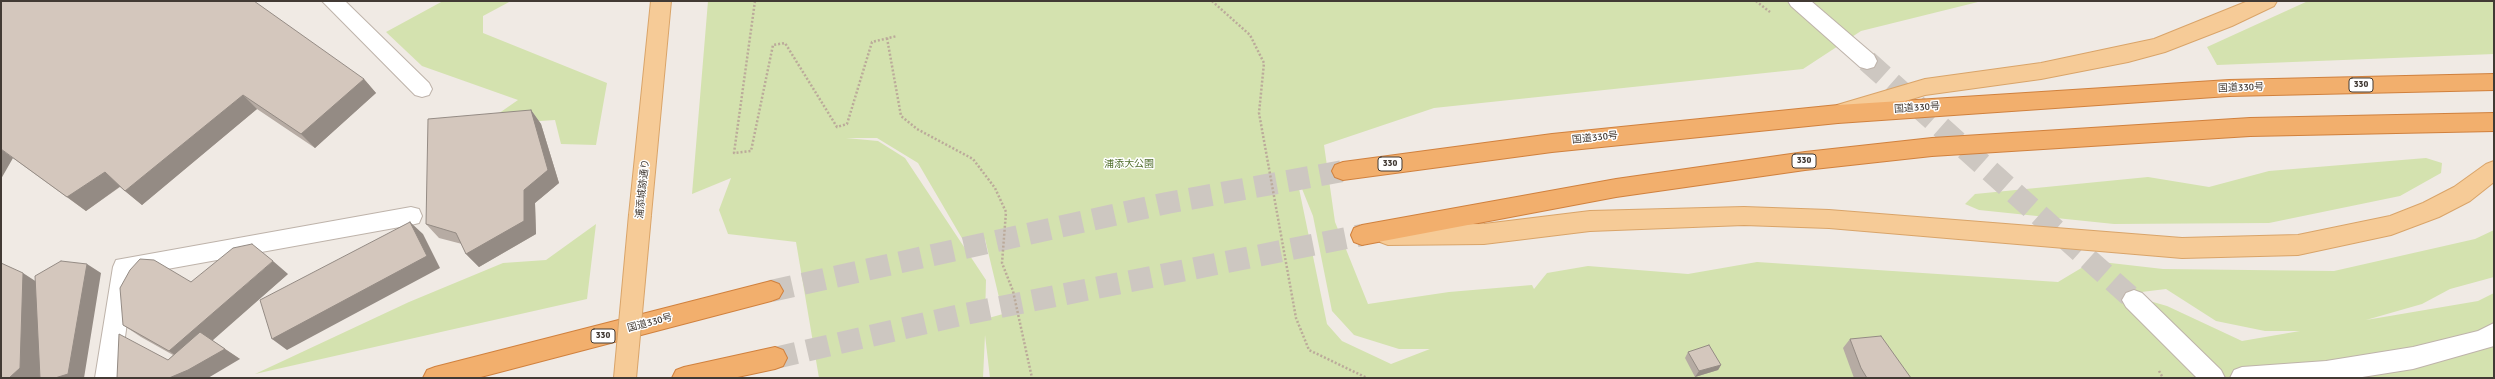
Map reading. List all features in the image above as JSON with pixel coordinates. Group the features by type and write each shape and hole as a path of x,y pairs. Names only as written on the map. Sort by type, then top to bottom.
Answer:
{"highway":[{"name":"国道330号","path":"1343,171 1552,143 1838,114 2229,88 2494,82"},
{"name":"330","path":"1362,235 1616,188 1805,161 1932,147 2250,128 2494,122"},
{"name":"国道330号","path":"435,378 771,291"},
{"path":"684,378 775,358"}],"main road":[{"name":"浦添城跡通り","path":"625,378 662,1"},
{"path":"1838,114 1925,87 2041,71 2128,54 2158,46 2225,20 2267,1"},
{"path":"1362,235 1484,234 1606,220 1744,216 1829,219 2182,248 2246,248 2298,245 2391,225 2431,210 2456,197 2494,170"}],"street":[{"path":"332,1 422,89"},
{"path":"1798,1 1867,61"},
{"path":"107,378 124,267 411,216"},
{"path":"2134,300 2213,378"},
{"path":"2242,378 2326,372 2414,358 2482,340 2494,334"}],"path":[{"path":"756,1 734,153 752,151 773,45 785,43 837,127 847,124 872,42 897,36"},
{"path":"1212,1 1250,35 1264,63 1260,113 1298,325 1309,350 1366,378"},
{"path":"887,38 901,116 917,129 973,159 995,188 1006,212 1002,262 1013,291 1032,378"}],"green space":[{"path":"443,1 511,1 483,16 483,33 607,83 596,145 561,144 555,120 482,125 518,100 422,66 386,32"},
{"name":"浦添大公園","path":"708,1 1982,1 1861,31 1803,69 1434,108 1324,145 1335,222 1368,304 1449,292 1532,285 1534,289 1547,273 1588,266 1688,274 1757,262 2058,282 2093,261 2163,269 2334,271 2475,239 2494,230 2494,277 2450,289 2422,304 2366,320 2478,301 2494,293 2494,378 990,378 985,335 983,378 819,378 796,242 728,234 719,210 731,178 692,194","holes":["846,138 877,138 918,163 963,240 985,239 1003,314 985,319 986,280 905,158 878,141","1296,174 1313,216 1332,311 1354,335 1399,349 1430,349 1391,364 1342,341 1327,324","2166,289 2216,321 2265,331 2300,331 2242,341 2167,306 2125,294"]},
{"path":"2308,1 2494,1 2494,54 2217,65 2207,47"},
{"path":"2426,158 2442,163 2441,173 2400,196 2269,223 2114,224 1979,210 1965,204 1975,194 2148,177 2209,187 2269,171"},
{"path":"596,224 587,299 255,374 409,302 503,263 546,260"}],"building":[{"path":"1,1 254,1 364,79 301,134 243,95 125,191 105,172 67,197 1,149"},
{"path":"531,110 548,170 524,190 524,221 466,254 456,233 426,224 428,119"},
{"path":"410,222 427,256 272,339 260,300"},
{"path":"252,244 273,261 169,351 123,325 120,288 130,270 140,259 154,260 191,282 233,248"},
{"path":"61,261 87,264 68,374 55,378 40,378 35,276"},
{"path":"1,263 23,273 20,368 9,378 1,378"},
{"path":"200,332 225,349 188,370 169,378 117,378 119,334 168,360"},
{"path":"1881,336 1911,378 1867,378 1861,368 1850,339"},
{"path":"1709,345 1721,365 1699,371 1688,352"}],"tunnel":[{"path":"1867,61 2134,300"},
{"path":"771,291 1167,203 1343,171"},
{"path":"775,358 965,314 1362,235"}]}
